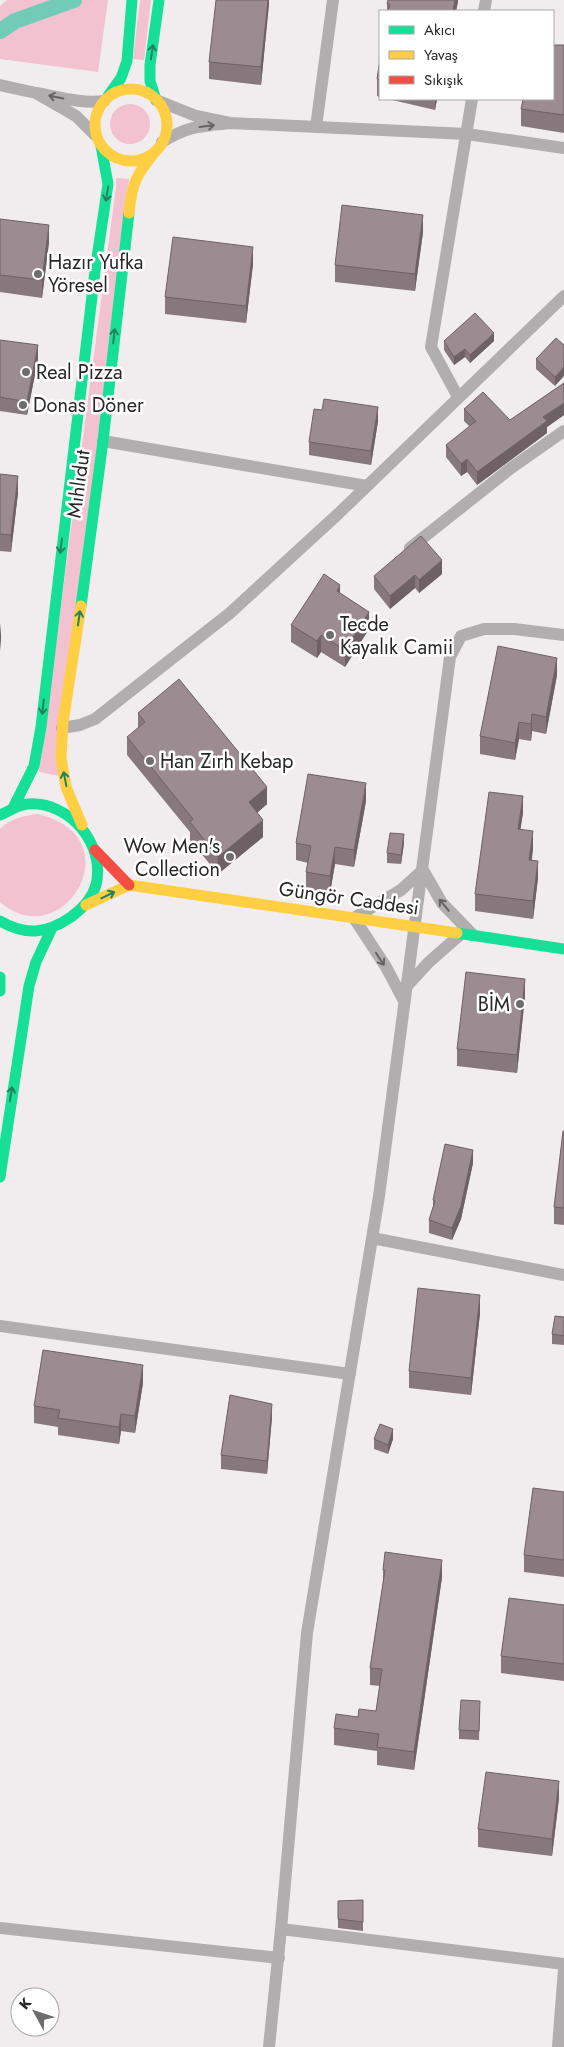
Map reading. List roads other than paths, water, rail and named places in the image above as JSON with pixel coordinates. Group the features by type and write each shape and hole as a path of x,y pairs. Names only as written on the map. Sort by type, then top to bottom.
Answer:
{"main road":[{"path":"104,101 113,94 130,90 147,93 156,100 163,109 166,120 166,132 158,147 144,158 132,162 115,157 98,140 95,122 98,110 104,101 122,78 126,60 132,0"},
{"path":"156,100 150,81 150,65 159,0"},
{"name":"Mıhlıdut","path":"13,808 34,766 41,727 95,271 108,184 98,140"},
{"name":"Mıhlıdut","path":"95,850 66,787 61,758 62,728 103,441 131,191 138,173 158,147"},
{"path":"0,815 13,808 34,804 55,807 82,825"},
{"path":"86,906 129,885 95,850"},
{"path":"0,921 8,926 29,932 51,930 71,921 86,906 96,886 98,864 95,850"},
{"name":"Güngör Caddesi","path":"129,885 564,949"},
{"path":"0,1177 29,986 36,962 51,930"},
{"path":"0,977 0,991"}],"street":[{"path":"316,127 333,0"},
{"path":"0,85 74,101 104,101"},
{"path":"36,93 76,116 98,140"},
{"path":"156,100 196,116 230,123 467,134 564,148"},
{"path":"458,397 431,346 472,100"},
{"path":"158,147 179,132 191,128 230,123"},
{"path":"62,728 80,725 95,719 222,619 367,486 564,296"},
{"path":"399,556 511,468 564,431"},
{"path":"103,441 367,486"},
{"path":"269,2047 307,1633 372,1238 423,870 450,657 461,636 484,629 564,635"},
{"path":"404,1001 386,967 354,918 401,890 423,870"},
{"path":"406,987 429,962 468,934 442,903 423,870"},
{"path":"372,1238 564,1275"},
{"path":"0,1326 350,1374"},
{"path":"0,1928 278,1958"},
{"path":"281,1929 564,1964"},
{"path":"558,2047 564,1968"}],"waterway":[{"path":"0,31 15,21 74,0"}],"place":[{"name":"Hazır Yufka Yöresel","path":"38,274"},
{"name":"Real Pizza","path":"26,372"},
{"name":"Donas Döner","path":"23,405"},
{"name":"Tecde Kayalık Camii","path":"330,635"},
{"name":"Han Zırh Kebap","path":"150,761"},
{"name":"Wow Men's Collection","path":"230,857"},
{"name":"BİM","path":"520,1004"}]}
